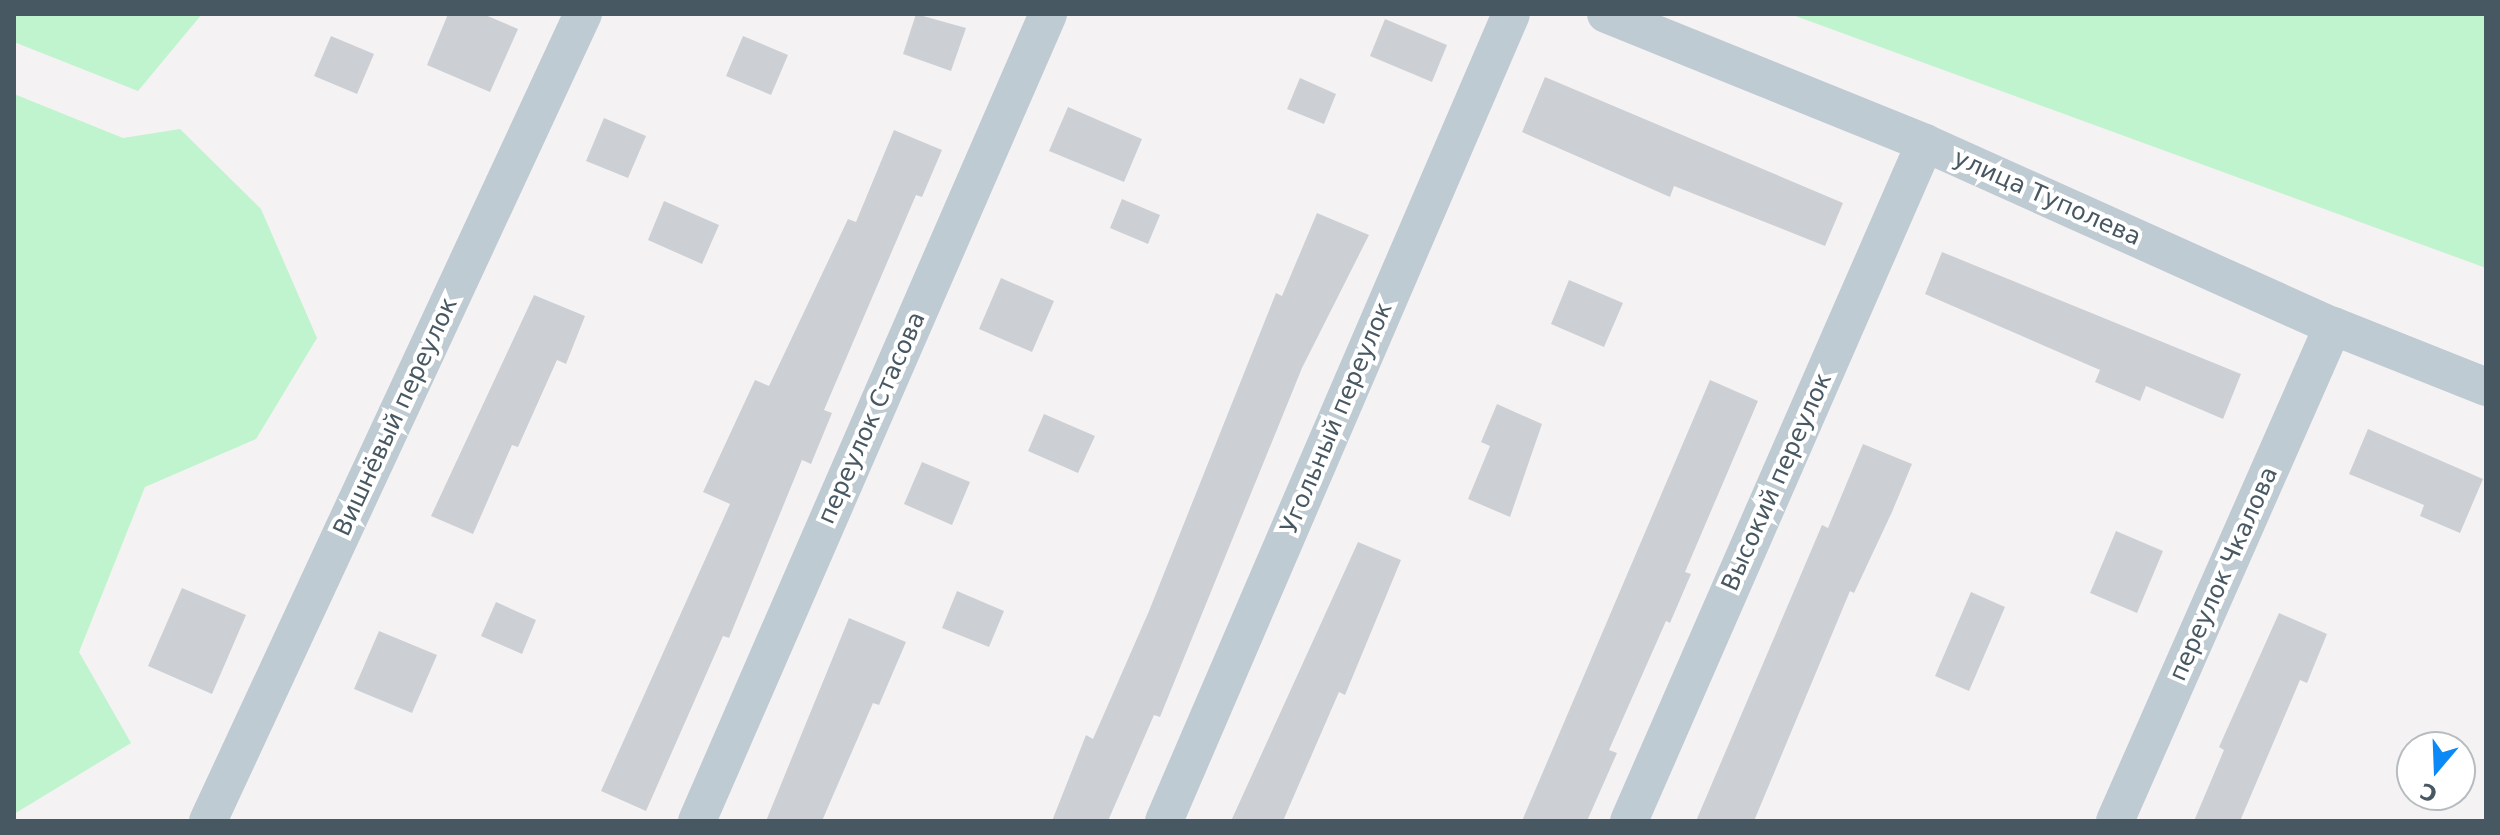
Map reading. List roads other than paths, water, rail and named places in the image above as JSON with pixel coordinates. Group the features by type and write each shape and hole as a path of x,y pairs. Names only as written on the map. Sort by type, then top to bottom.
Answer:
{"street":[{"name":"Вишнёвый переулок","path":"208,821 583,14"},
{"name":"переулок Стасова","path":"697,821 1048,14"},
{"name":"Угольный переулок","path":"1164,821 1511,14"},
{"name":"улица Туполева","path":"1606,14 1925,143 2333,326 2486,387"},
{"name":"Высокий переулок","path":"1629,821 1925,143"},
{"name":"переулок Чкалова","path":"2115,821 2333,326"}]}
